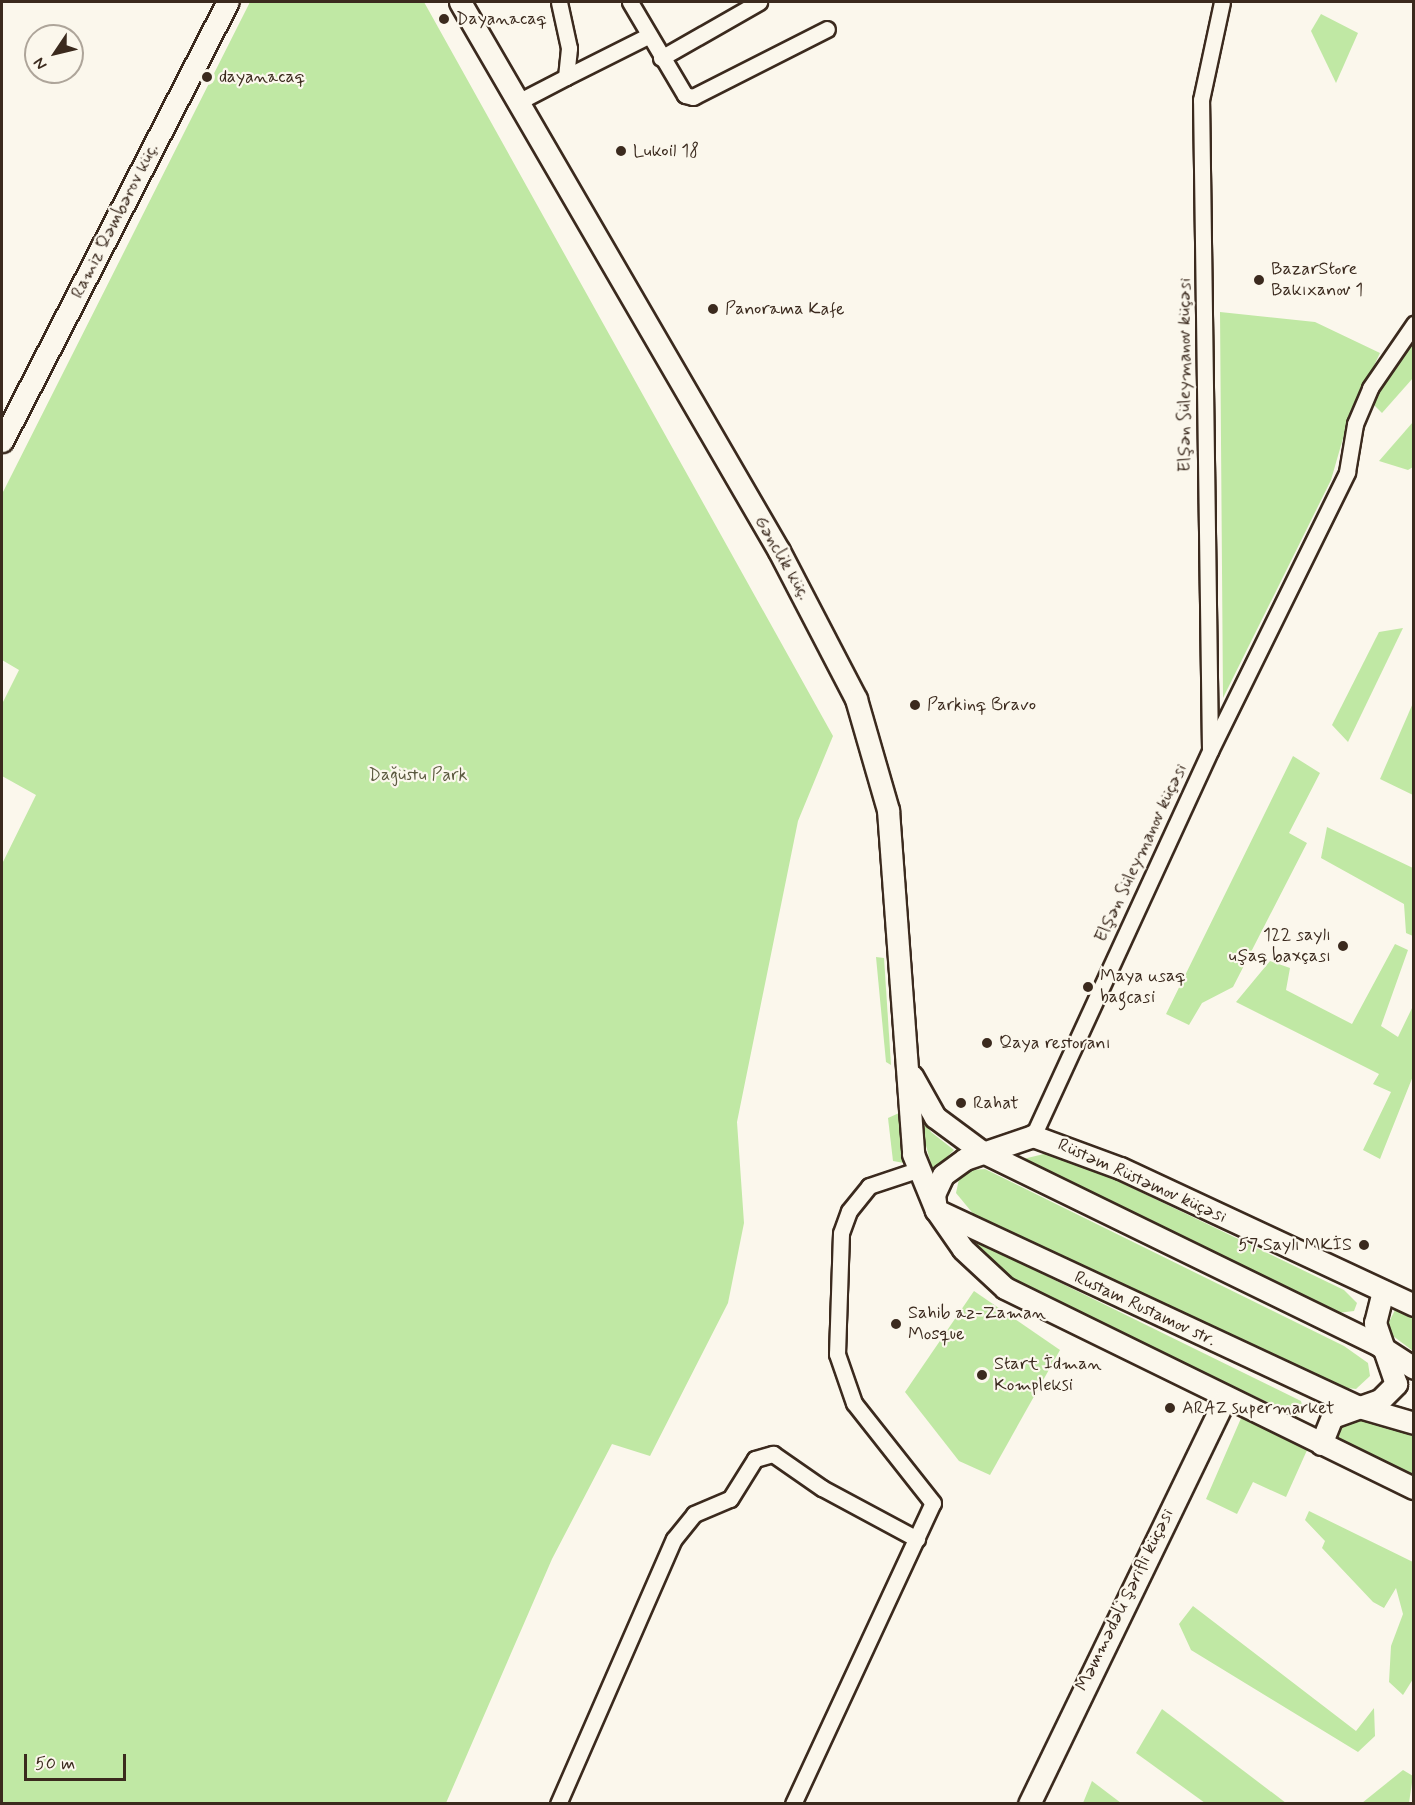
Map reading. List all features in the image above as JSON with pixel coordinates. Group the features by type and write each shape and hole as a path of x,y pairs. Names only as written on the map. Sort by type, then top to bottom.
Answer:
{"main road":[{"name":"Ramiz Qəmbərov küç.","path":"2,441 228,2"},
{"name":"Gənclik küç.","path":"460,2 779,551 856,699 888,810 908,1061"},
{"path":"908,1061 918,1093 935,1117 981,1150 1380,1346 1413,1368"},
{"path":"908,1061 915,1162 936,1210 978,1267 1005,1288 1225,1398 1413,1488"},
{"path":"936,1210 936,1185 953,1166 981,1150 1033,1136"},
{"name":"Rüstəm Rüstəmov küçəsi","path":"1033,1136 1120,1168 1413,1305"},
{"name":"Rustam Rustamov str.","path":"936,1210 1356,1406 1413,1422"},
{"path":"1321,1444 1332,1417 1356,1406 1380,1400 1396,1384 1396,1371 1380,1346 1375,1313 1383,1291"},
{"name":"Məmmədəli Şərifli küçəsi","path":"1029,1803 1225,1398"}],"street":[{"path":"559,2 569,48 566,77"},
{"path":"630,2 661,58 685,95 693,97 827,28"},
{"path":"661,58 759,2"},
{"name":"Elşən Süleymanov küçəsi","path":"1210,751 1201,100 1222,2"},
{"path":"518,102 648,36"},
{"name":"Elşən Süleymanov küçəsi","path":"1033,1136 1210,751 1347,472 1355,424 1370,388 1413,324"},
{"path":"792,1803 933,1503 930,1492 854,1403 837,1354 841,1233 849,1211 869,1186 915,1162"},
{"path":"558,1803 674,1539 694,1514 730,1499 755,1459 773,1454 822,1488 917,1539"}],"green space":[{"name":"Dağüstu Park","path":"250,2 424,2 833,736 798,821 737,1122 744,1223 728,1303 650,1456 612,1444 552,1559 446,1803 2,1803 2,864 36,795 2,776 2,704 19,670 2,660 2,494"},
{"path":"1321,14 1358,33 1336,83 1311,31"},
{"path":"1220,312 1315,322 1380,353 1348,421 1331,480 1223,698"},
{"path":"1413,335 1413,378 1382,413 1373,404"},
{"path":"1413,422 1413,467 1408,470 1379,461"},
{"path":"1403,628 1348,742 1332,725 1379,632"},
{"path":"1413,703 1414,795 1380,779"},
{"path":"1293,756 1320,773 1289,833 1307,843 1233,987 1202,1003 1189,1025 1166,1014"},
{"path":"1327,827 1413,868 1413,936 1406,933 1404,904 1321,858"},
{"path":"1395,944 1408,950 1381,1026 1398,1037 1413,1006 1413,1076 1380,1159 1363,1150 1391,1092 1373,1084 1379,1074 1236,1002 1270,961 1290,968 1286,990 1352,1024"},
{"path":"876,957 884,958 891,1065 886,1062"},
{"path":"915,1106 931,1132 954,1150 933,1171"},
{"path":"899,1113 904,1163 893,1161 888,1118"},
{"path":"1048,1153 1068,1157 1344,1290 1357,1303 1354,1311 1338,1313 1019,1160"},
{"path":"985,1169 1344,1346 1368,1363 1370,1376 1356,1389 1339,1387 975,1216 956,1193 959,1179 971,1170"},
{"path":"967,1237 1301,1401 1304,1411 1297,1416 992,1272"},
{"name":"Start İdman Kompleksi","path":"974,1291 1060,1350 990,1475 959,1461 905,1392"},
{"path":"1397,1306 1413,1314 1413,1351 1385,1330"},
{"path":"1242,1416 1308,1448 1286,1497 1253,1482 1237,1514 1206,1499"},
{"path":"1345,1416 1413,1434 1413,1475 1335,1436"},
{"path":"1309,1511 1413,1562 1413,1679 1403,1695 1389,1682 1391,1646 1403,1614 1396,1588 1384,1608 1373,1602 1322,1548 1325,1541 1305,1520"},
{"path":"1193,1606 1356,1731 1374,1708 1375,1736 1358,1752 1191,1650 1179,1624"},
{"path":"1162,1709 1286,1803 1205,1803 1136,1753"},
{"path":"1403,1770 1413,1776 1409,1803 1362,1803"},
{"path":"1092,1781 1121,1803 1083,1803"}],"place":[{"name":"Dayanacaq","path":"444,19"},
{"name":"dayanacaq","path":"207,77"},
{"name":"Lukoil 18","path":"621,151"},
{"name":"BazarStore Bakıxanov 1","path":"1259,280"},
{"name":"Panorama Kafe","path":"713,309"},
{"name":"Parkinq Bravo","path":"915,705"},
{"name":"122 saylı uşaq baxçası","path":"1343,946"},
{"name":"Maya usaq bagcasi","path":"1088,987"},
{"name":"Qaya restoranı","path":"987,1043"},
{"name":"Rahat","path":"961,1103"},
{"name":"57 Saylı MKİS","path":"1364,1245"},
{"name":"Sahib az-Zaman Mosque","path":"896,1324"},
{"name":"Start İdman Kompleksi","path":"982,1375"},
{"name":"ARAZ supermarket","path":"1170,1408"}]}
